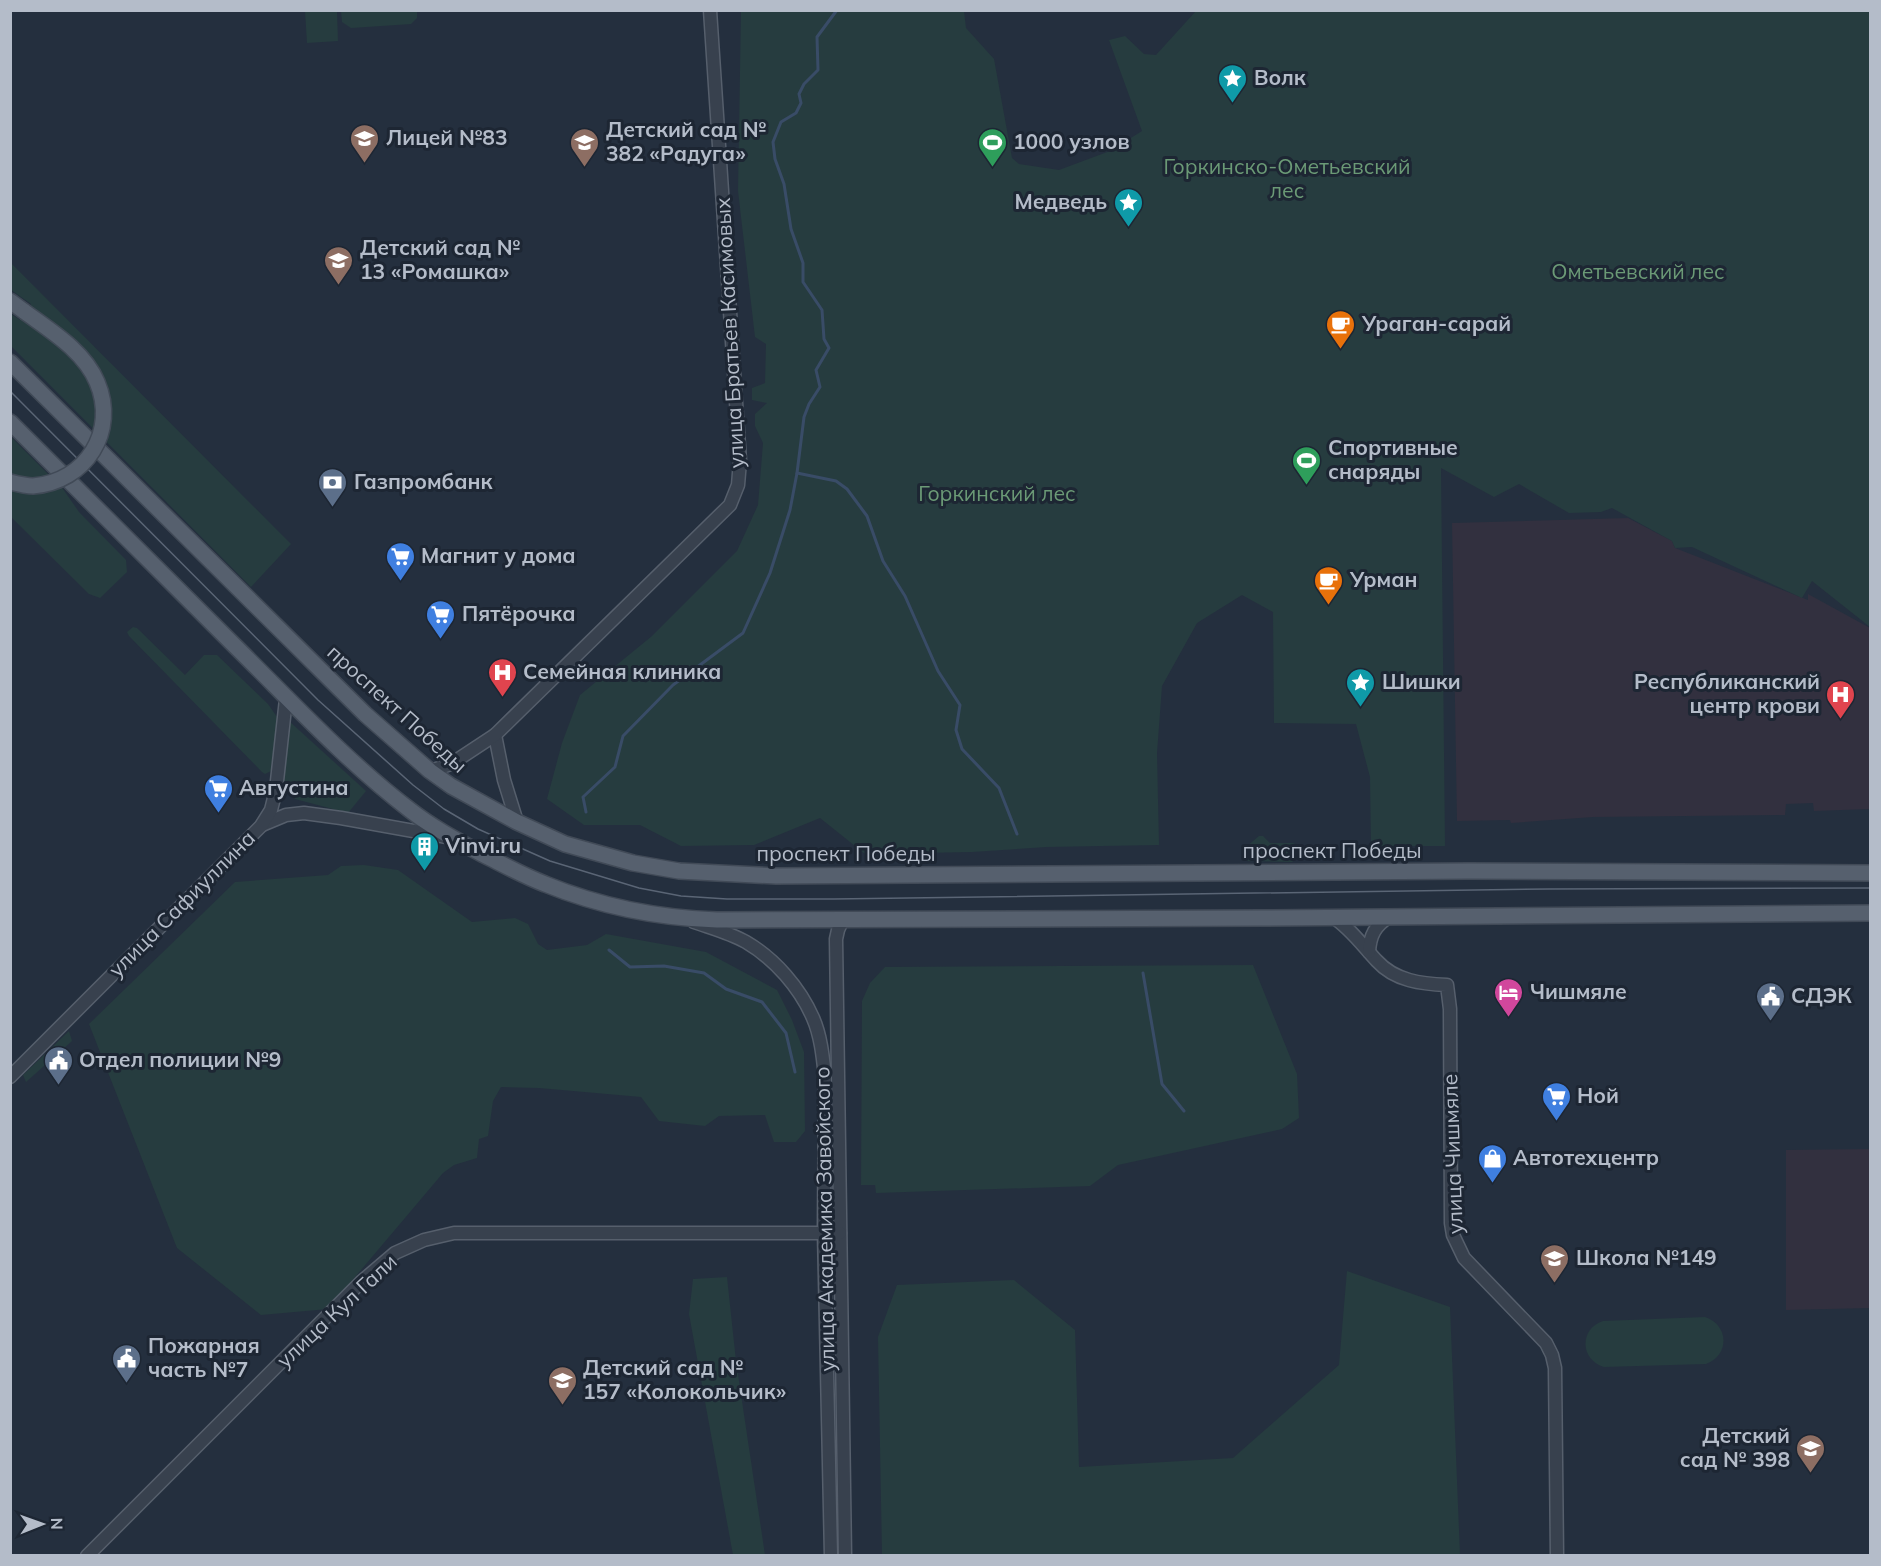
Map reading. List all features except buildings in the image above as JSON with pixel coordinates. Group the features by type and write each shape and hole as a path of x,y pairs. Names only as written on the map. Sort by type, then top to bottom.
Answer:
{"main road":[{"path":"10,302 60,337 84,360 97,381 102,399 103,418 99,436 89,457 79,469 60,480 43,484 30,486 10,482"},
{"name":"проспект Победы","path":"10,362 365,714 430,771 451,786 517,822 565,843 633,863 679,871 731,875 832,876 1458,871 1870,873"},
{"path":"10,422 286,699 350,760 411,811 452,838 544,884 604,903 684,919 777,921 1870,913"}],"street":[{"name":"улица Братьев Касимовых","path":"430,771 451,764 495,735 730,505 738,485 740,461 710,10"},
{"name":"улица Сафиуллина","path":"10,1077 261,826 271,810 276,790 286,699"},
{"path":"495,735 502,771 517,822"},
{"path":"261,826 286,815 304,813 452,838"},
{"name":"улица Чишмяле","path":"1333,917 1353,933 1387,970 1402,978 1428,984 1447,985 1450,1009 1453,1236 1464,1258 1546,1343 1552,1355 1555,1368 1557,1556"},
{"path":"1369,952 1371,936 1379,923 1389,917"},
{"name":"улица Академика Завойского","path":"684,919 746,942 772,962 796,987 814,1019 822,1052 825,1077 824,1233 831,1556"},
{"name":"улица Академика Завойского","path":"843,919 836,939 845,1556"},
{"name":"улица Кул Гали","path":"87,1556 361,1282 395,1252 424,1240 454,1233 840,1233"}],"shaded area":[{"path":"1628,518 1672,541 1675,548 1808,600 1808,594 1870,628 1870,809 1814,811 1813,803 1786,804 1785,815 1593,817 1511,823 1510,820 1457,821 1452,523"},
{"path":"1870,1149 1870,1308 1786,1310 1786,1150"}],"green space":[{"path":"305,11 337,11 338,41 307,43"},
{"path":"341,11 417,11 417,18 411,24 351,28 342,22"},
{"path":"741,11 964,11 966,28 994,59 1012,158 1019,164 1059,170 1110,151 1142,131 1109,40 1125,36 1144,54 1156,55 1196,11 1870,11 1870,627 1812,581 1802,598 1692,547 1675,548 1672,541 1612,508 1601,512 1569,513 1519,484 1494,497 1441,468 1445,846 1371,846 1370,777 1356,724 1274,723 1273,612 1242,595 1197,623 1162,686 1157,753 1159,845 865,854 820,818 754,845 681,846 640,825 584,825 547,799 562,743 580,695 652,636 737,551 758,505 763,443 755,426 755,414 767,403 752,400 752,388 765,383 766,344 755,337 738,191"},
{"path":"10,262 291,544 251,587 11,346 11,314 20,320 31,304 11,290"},
{"path":"10,436 63,489 79,512 126,560 127,572 100,598 89,594 11,517"},
{"path":"133,627 137,628 185,675 204,655 217,655 268,704 277,717 271,771 265,774 262,772 129,636 127,632"},
{"path":"289,721 366,791 348,813 295,799 283,783"},
{"path":"1259,836 1263,836 1270,843 1293,843 1300,846 1300,856 1292,862 1244,861 1242,854 1246,847"},
{"path":"364,865 398,870 472,922 515,918 528,924 538,944 547,950 587,945 606,934 706,952 777,990 804,1052 805,1131 796,1142 774,1142 765,1115 719,1116 705,1126 659,1121 641,1097 501,1087 493,1101 488,1136 479,1139 477,1158 454,1165 443,1173 328,1309 261,1315 177,1248 89,1024 235,882 328,875 341,866"},
{"path":"1253,965 1297,1074 1299,1118 1282,1129 1118,1165 1090,1186 876,1193 875,1185 861,1185 862,1001 870,983 885,967"},
{"path":"69,1031 72,1041 26,1082 23,1075"},
{"path":"1347,1271 1450,1307 1460,1555 882,1555 878,1337 897,1285 1014,1280 1075,1330 1079,1467 1233,1458 1339,1365"},
{"path":"727,1277 736,1361 765,1555 733,1555 689,1314 693,1279"},
{"path":"1705,1317 1719,1326 1724,1340 1719,1354 1706,1364 1604,1367 1590,1358 1587,1351 1586,1337 1595,1325 1603,1321"}],"waterway":[{"path":"586,812 583,797 615,767 623,736 673,685 743,633 770,573 790,510 804,417 820,387 816,370 829,348 824,339 822,310 803,282 803,263 791,229 784,184 775,159 773,142 781,122 796,113 801,103 799,94 804,84 818,70 817,37 837,10"},
{"path":"797,473 836,481 847,489 867,516 883,561 905,596 938,671 960,705 956,730 962,749 999,788 1017,834"},
{"path":"609,950 630,967 664,966 704,973 726,989 762,1002 786,1033 795,1072"},
{"path":"1143,973 1162,1084 1184,1111"}],"tram line":[{"path":"10,391 318,700 413,785 444,809 478,829 550,861 639,888 681,896 727,899 1548,889 1870,888"}],"place":[{"name":"Волк","path":"1233,104"},
{"name":"Лицей №83","path":"365,164"},
{"name":"Детский сад № 382 «Радуга»","path":"585,168"},
{"name":"1000 узлов","path":"992,168"},
{"name":"Медведь","path":"1128,228"},
{"name":"Детский сад № 13 «Ромашка»","path":"339,286"},
{"name":"Ураган-сарай","path":"1341,350"},
{"name":"Спортивные снаряды","path":"1307,486"},
{"name":"Газпромбанк","path":"333,508"},
{"name":"Магнит у дома","path":"400,582"},
{"name":"Урман","path":"1329,606"},
{"name":"Пятёрочка","path":"441,640"},
{"name":"Семейная клиника","path":"502,698"},
{"name":"Шишки","path":"1361,708"},
{"name":"Республиканский центр крови","path":"1841,720"},
{"name":"Августина","path":"218,814"},
{"name":"Vinvi.ru","path":"424,872"},
{"name":"Чишмяле","path":"1509,1018"},
{"name":"СДЭК","path":"1770,1022"},
{"name":"Отдел полиции №9","path":"58,1086"},
{"name":"Ной","path":"1556,1122"},
{"name":"Автотехцентр","path":"1492,1184"},
{"name":"Школа №149","path":"1555,1284"},
{"name":"Пожарная часть №7","path":"127,1384"},
{"name":"Детский сад № 157 «Колокольчик»","path":"562,1406"},
{"name":"Детский сад № 398","path":"1811,1474"}],"park label":[{"name":"Горкинско-Ометьевский лес","path":"1287,179"},
{"name":"Ометьевский лес","path":"1638,272"},
{"name":"Горкинский лес","path":"997,494"}]}
